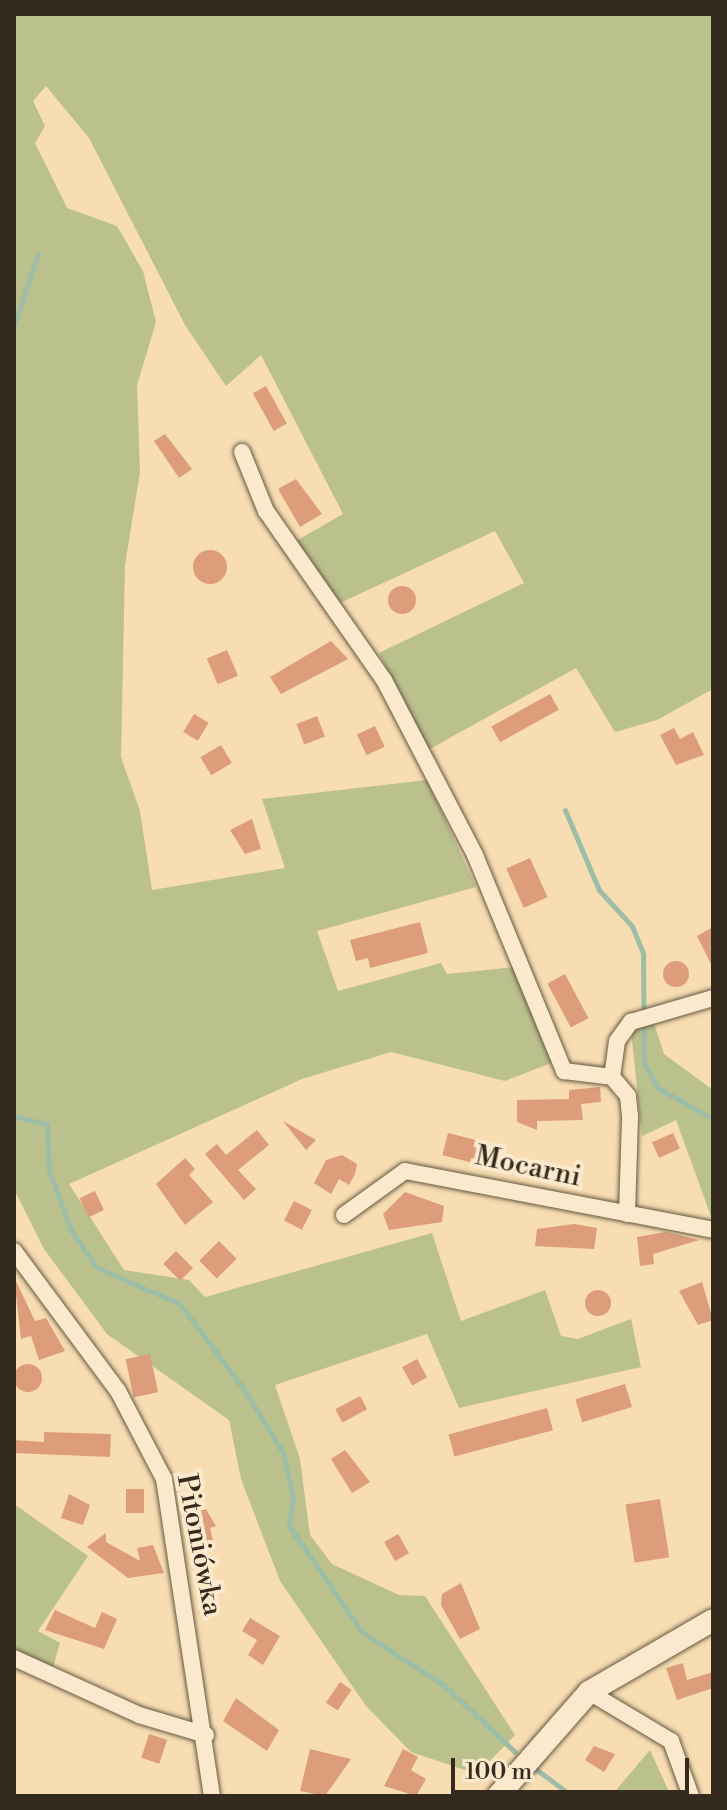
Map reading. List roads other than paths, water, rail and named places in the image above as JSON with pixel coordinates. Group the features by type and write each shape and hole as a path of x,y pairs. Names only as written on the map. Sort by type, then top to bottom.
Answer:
{"street":[{"path":"242,452 266,511 384,680 475,855 564,1071 612,1077 628,1096 627,1214"},
{"path":"612,1077 622,1028 713,998"},
{"name":"Mocarni","path":"344,1215 405,1171 713,1230"},
{"name":"Pitoniówka","path":"14,1251 118,1391 164,1479 206,1735 212,1796"},
{"path":"498,1796 589,1692 713,1620"},
{"path":"14,1658 139,1715 206,1735"},
{"path":"589,1692 671,1741 691,1796"}],"waterway":[{"path":"14,325 38,254"},
{"path":"565,810 599,890 632,926 643,953 644,1063 658,1088 713,1119"},
{"path":"14,1116 47,1124 49,1171 71,1230 96,1267 180,1304 245,1391 283,1453 293,1497 289,1526 362,1632 445,1686 515,1752"},
{"path":"533,1767 572,1796"}]}
